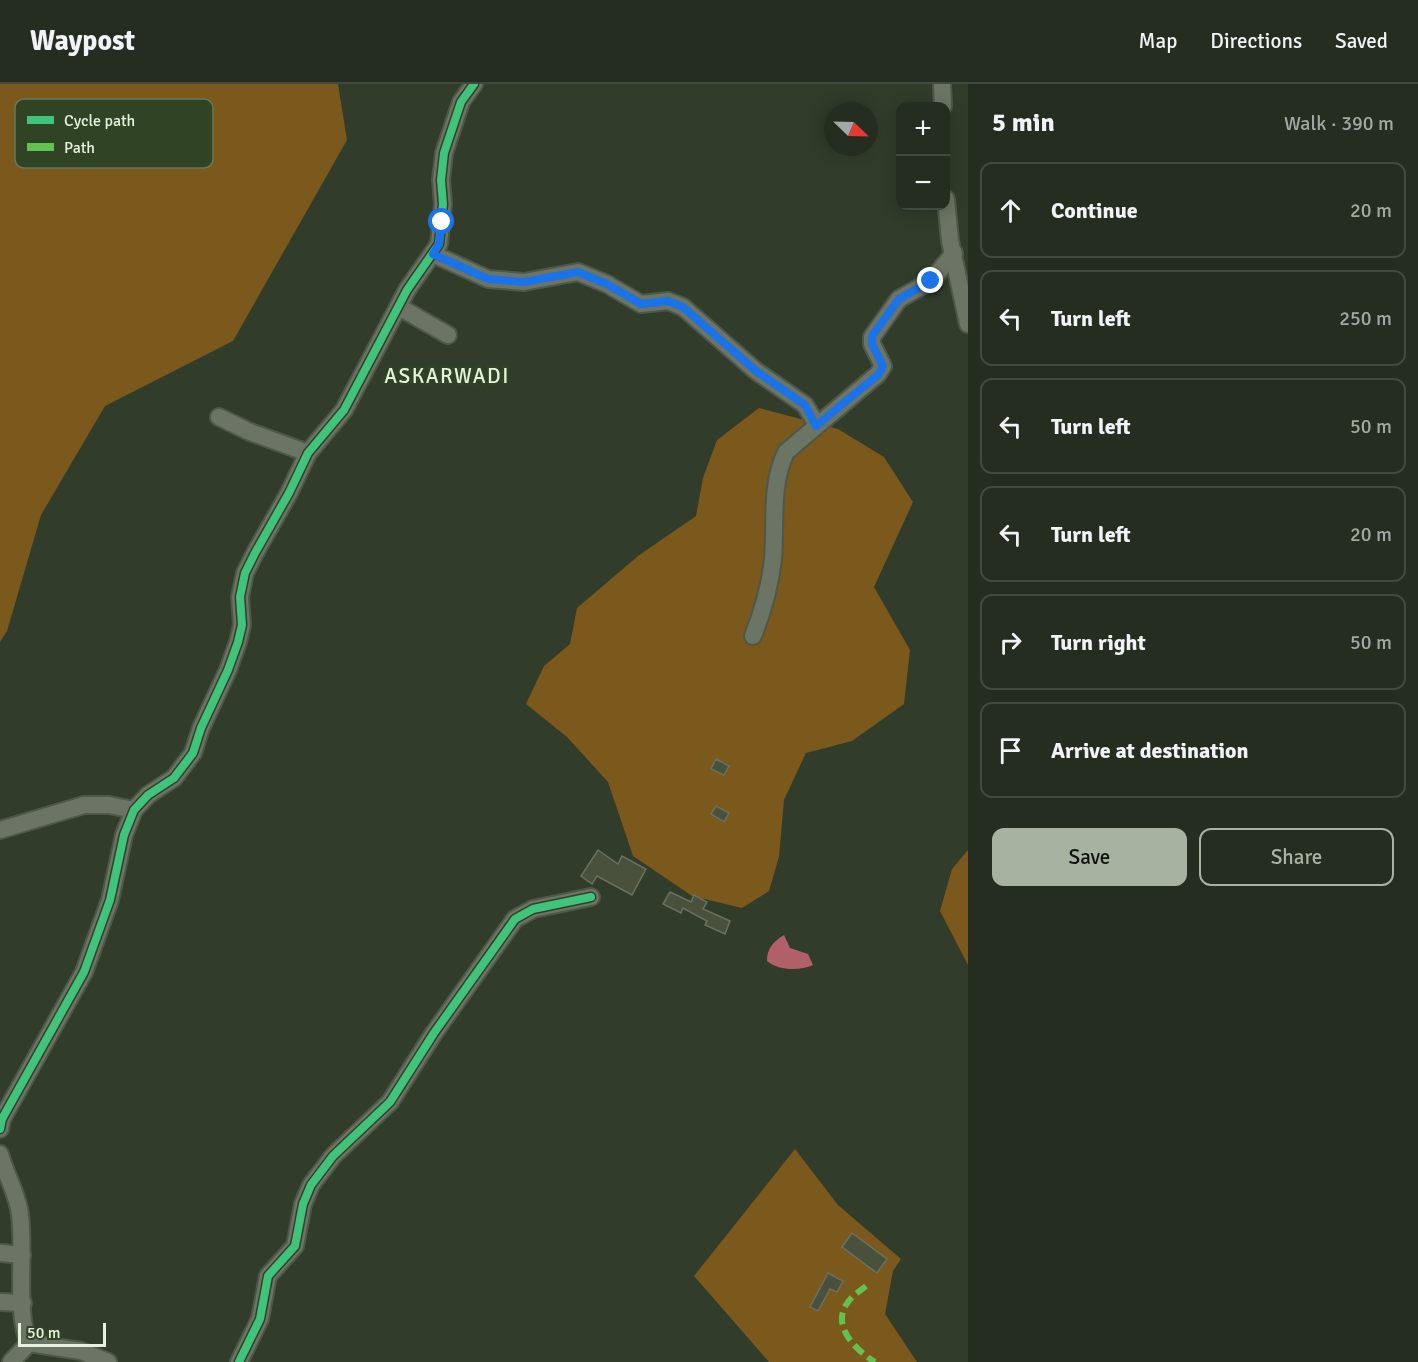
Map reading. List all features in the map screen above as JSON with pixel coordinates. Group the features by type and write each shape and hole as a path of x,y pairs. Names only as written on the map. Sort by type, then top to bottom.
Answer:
{"street":[{"path":"0,1129 2,1119 84,972 110,900 124,835 134,810 148,795 174,778 193,753 238,642 242,625 240,597 245,573 308,453 344,410 415,278 439,244 444,153 461,102 474,84"},
{"path":"942,84 943,102"},
{"path":"947,210 968,324"},
{"path":"753,636 766,603 772,560 778,469 786,452 879,374 883,366 872,344 872,336 899,299 931,281 954,253"},
{"path":"433,254 488,279 524,282 578,272 607,284 641,304 668,301 683,307 756,371 805,405 816,426"},
{"path":"399,307 448,335"},
{"path":"219,417 250,432 308,453"},
{"path":"0,830 84,805 109,805 134,810"},
{"path":"239,1362 260,1319 268,1276 293,1250 307,1194 333,1156 390,1102 434,1033 515,919 542,906 591,897"},
{"path":"0,1154 20,1211 22,1303 25,1335 29,1343"},
{"path":"0,1253 22,1255"},
{"path":"0,1302 22,1303"},
{"path":"11,1362 29,1343"},
{"path":"29,1343 81,1351 108,1362"}],"shaded area":[{"path":"0,84 338,84 347,140 233,341 105,406 41,515 7,631 0,642"},
{"path":"759,408 838,429 884,457 913,502 874,587 910,650 904,704 852,741 806,753 784,800 779,857 769,891 742,908 692,896 633,856 608,782 567,737 526,704 544,666 570,644 577,608 638,556 696,516 703,478 717,440"},
{"path":"968,850 968,965 940,911 952,869"},
{"path":"784,935 790,948 808,954 813,965 790,969 777,967 767,961 771,946"},
{"path":"795,1149 838,1205 901,1259 893,1271 885,1314 917,1362 769,1362 694,1276"}],"building":[{"path":"716,759 729,766 724,775 711,769"},
{"path":"716,806 729,813 724,822 711,814"},
{"path":"598,850 618,864 622,856 646,869 632,895 597,876 592,884 581,876"},
{"path":"670,892 691,902 694,895 707,902 703,909 730,921 725,934 705,925 707,921 683,908 681,913 663,904"},
{"path":"852,1233 887,1259 877,1273 842,1247"},
{"path":"828,1273 843,1281 837,1292 830,1289 818,1311 810,1307"}],"marked path":[{"path":"866,1286 848,1302 843,1311 842,1320 853,1344 875,1362"}],"cycle path":[{"path":"0,1129 2,1119 84,972 110,900 124,835 134,810 148,795 174,778 193,753 201,728 228,670 238,642 242,625 240,597 245,573 308,453 344,410 407,290 439,244 444,153 461,102 474,84"},
{"path":"239,1362 260,1319 268,1276 295,1246 303,1204 311,1185 333,1156 390,1102 434,1033 515,919 533,909 591,897"}],"district":[{"name":"ASKARWADI","path":"447,376"}],"route":[{"path":"442,222 439,244 433,254 488,279 524,282 554,274 578,272 607,284 641,304 668,301 683,307 756,371 805,405 812,414 816,426 879,374 883,366 872,344 872,336 899,299 931,281"}]}
